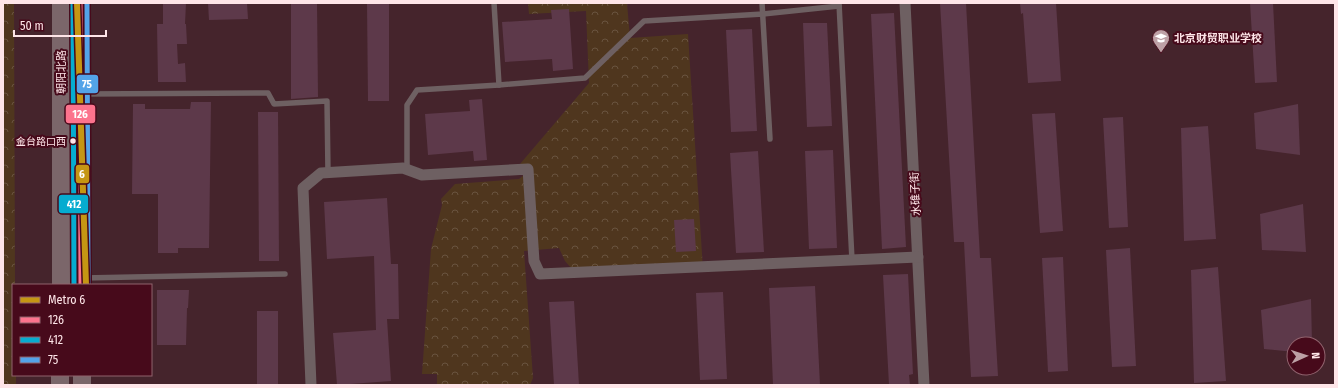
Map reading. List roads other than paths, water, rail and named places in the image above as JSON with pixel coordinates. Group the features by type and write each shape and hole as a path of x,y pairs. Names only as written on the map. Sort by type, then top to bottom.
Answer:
{"main road":[{"name":"朝阳北路","path":"61,3 61,284"},
{"name":"朝阳北路","path":"80,3 79,94 81,282"}],"street":[{"name":"水碓子街","path":"905,3 924,385"},
{"path":"311,385 303,188 321,173 403,168 422,175 528,169 534,261 540,274 918,257"}],"lane":[{"path":"494,3 499,85"},
{"path":"762,3 770,139"},
{"path":"407,169 406,105 417,90 585,78 644,21 763,14 839,4 852,260"},
{"path":"79,94 268,93 274,104 327,101 328,173"},
{"path":"81,282 285,274"}],"metro line":[{"name":"6","path":"77,3 86,284"}],"place":[{"name":"北京财贸职业学校","path":"1161,53"},
{"name":"金台路口西","path":"73,141"}]}
